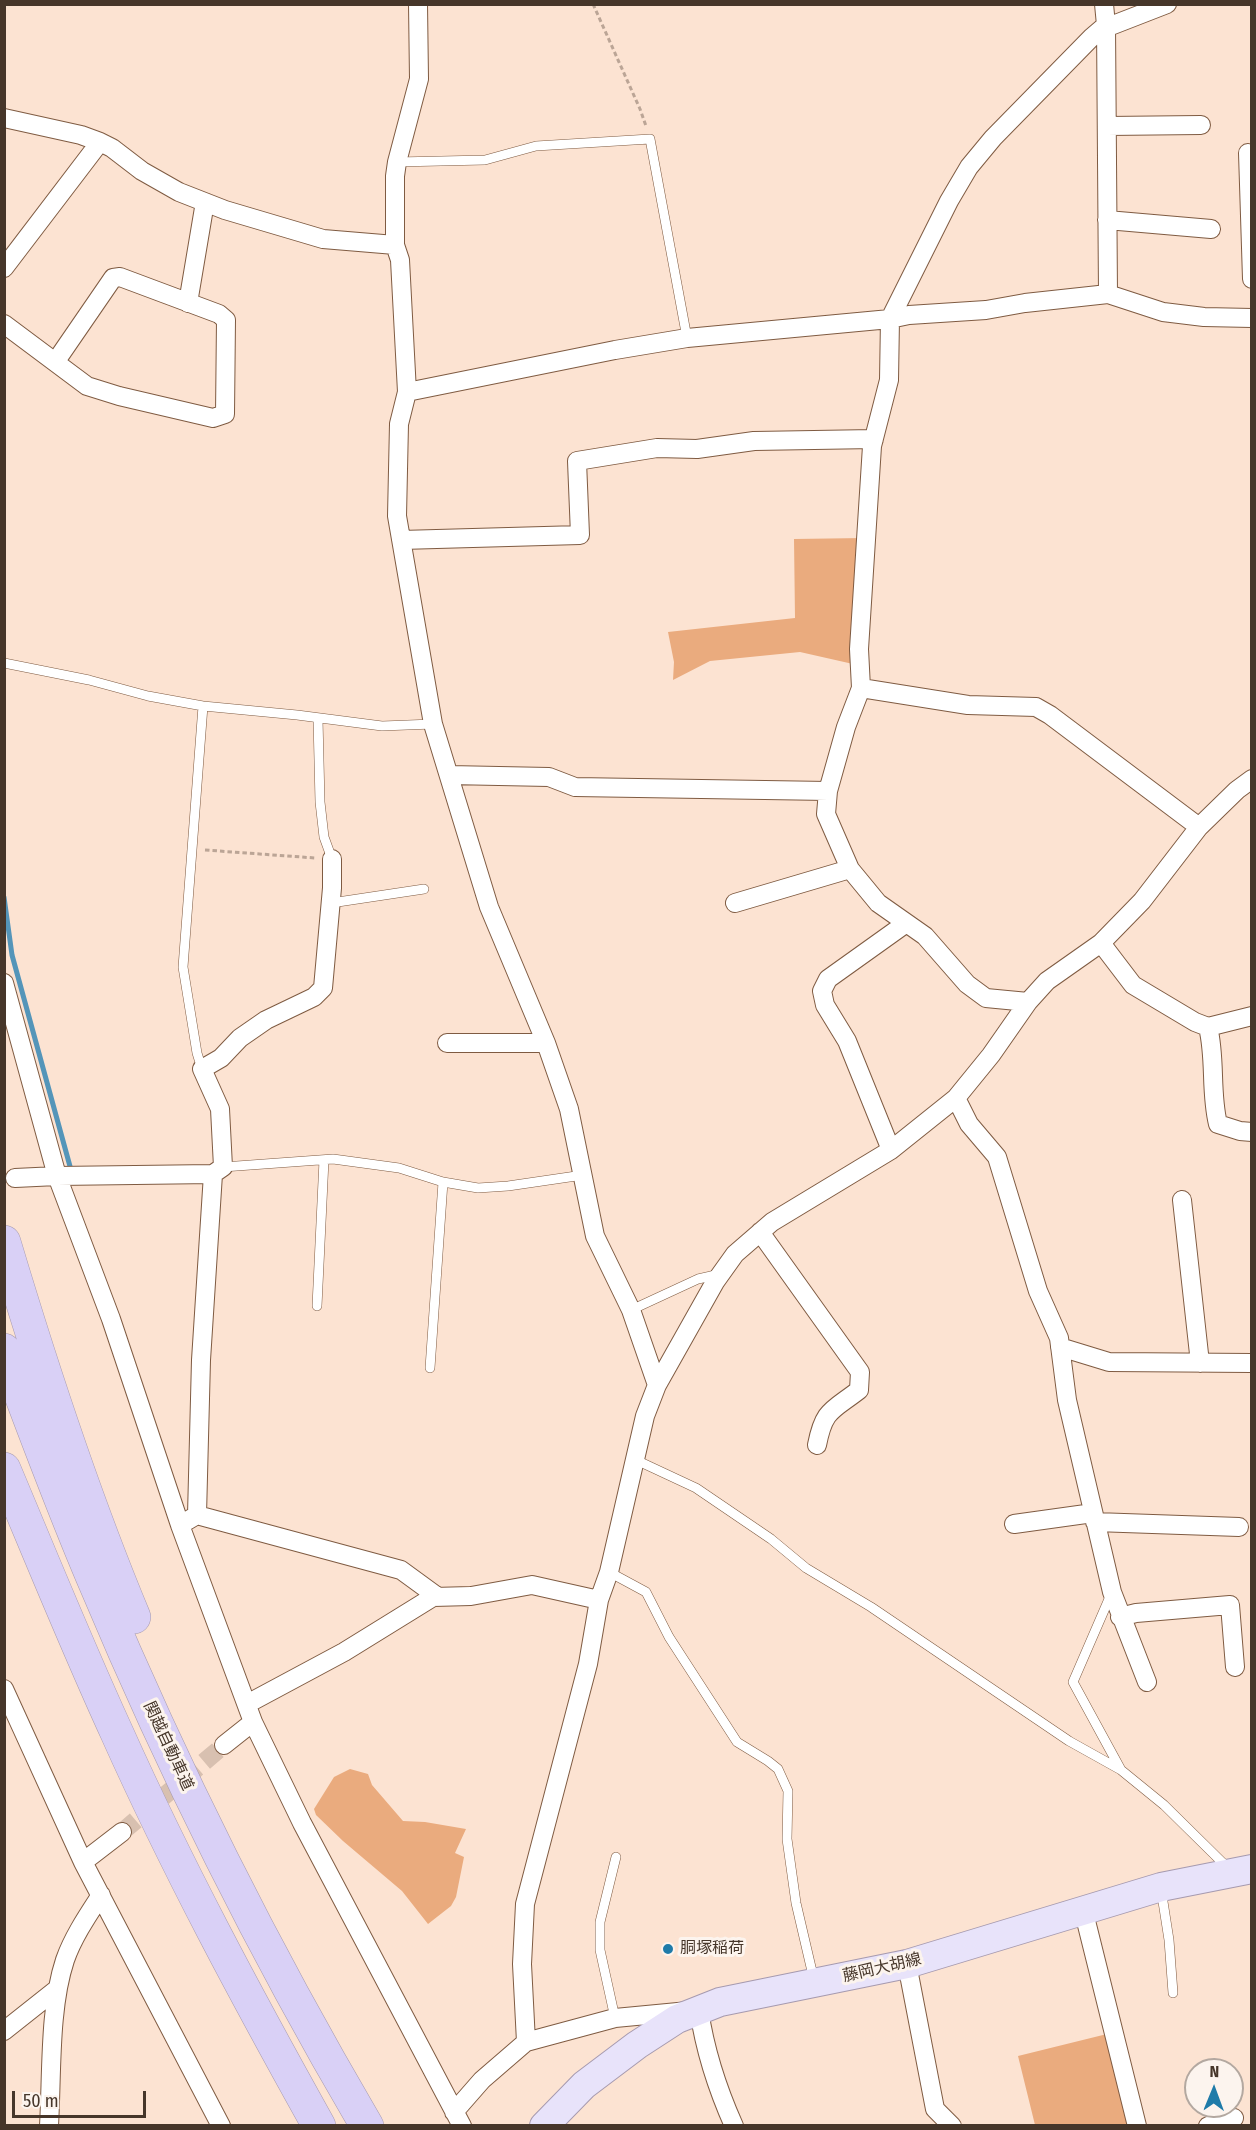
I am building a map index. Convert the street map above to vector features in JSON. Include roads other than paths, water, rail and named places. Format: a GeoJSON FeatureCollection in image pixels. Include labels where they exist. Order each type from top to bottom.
{"type":"FeatureCollection","features":[{"type":"Feature","properties":{"kind":"highway"},"geometry":{"type":"LineString","coordinates":[[4,1242],[54,1400],[102,1539],[240,1874],[292,1993]]}},
{"type":"Feature","properties":{"kind":"highway","name":"関越自動車道"},"geometry":{"type":"LineString","coordinates":[[4,1350],[94,1582],[149,1707],[218,1851],[292,1993],[367,2126]]}},
{"type":"Feature","properties":{"kind":"highway"},"geometry":{"type":"LineString","coordinates":[[4,1469],[117,1735],[230,1962],[319,2126]]}},
{"type":"Feature","properties":{"kind":"highway"},"geometry":{"type":"LineString","coordinates":[[4,1504],[157,1845],[302,2126]]}},
{"type":"Feature","properties":{"kind":"main road","name":"藤岡大胡線"},"geometry":{"type":"LineString","coordinates":[[544,2126],[598,2073],[667,2025],[699,2010],[743,1995],[907,1964],[1161,1887],[1242,1871]]}},
{"type":"Feature","properties":{"kind":"street"},"geometry":{"type":"LineString","coordinates":[[418,4],[419,78],[397,162],[395,245],[400,260],[407,392],[399,424],[397,516],[401,540],[433,724],[489,908],[546,1043],[569,1109],[596,1236],[631,1310],[657,1385]]}},
{"type":"Feature","properties":{"kind":"street"},"geometry":{"type":"LineString","coordinates":[[1104,4],[1108,294]]}},
{"type":"Feature","properties":{"kind":"street"},"geometry":{"type":"LineString","coordinates":[[1028,1002],[986,998],[967,984],[925,936],[904,924],[878,903],[850,869],[826,814],[828,791],[846,727],[861,688],[859,649],[873,439],[890,380],[890,319],[949,201],[969,167],[993,138],[1092,37],[1106,26],[1167,4]]}},
{"type":"Feature","properties":{"kind":"street"},"geometry":{"type":"LineString","coordinates":[[4,118],[81,135],[100,142],[112,148],[142,171],[179,192],[205,202],[323,239],[395,245]]}},
{"type":"Feature","properties":{"kind":"street"},"geometry":{"type":"LineString","coordinates":[[1107,126],[1201,124]]}},
{"type":"Feature","properties":{"kind":"street"},"geometry":{"type":"LineString","coordinates":[[4,268],[100,142]]}},
{"type":"Feature","properties":{"kind":"street"},"geometry":{"type":"LineString","coordinates":[[1248,153],[1251,279]]}},
{"type":"Feature","properties":{"kind":"street"},"geometry":{"type":"LineString","coordinates":[[188,303],[205,202]]}},
{"type":"Feature","properties":{"kind":"street"},"geometry":{"type":"LineString","coordinates":[[1107,220],[1211,229]]}},
{"type":"Feature","properties":{"kind":"street"},"geometry":{"type":"LineString","coordinates":[[4,324],[87,386],[119,396],[213,418],[225,414],[226,320],[219,314],[120,277],[113,278],[56,361]]}},
{"type":"Feature","properties":{"kind":"street"},"geometry":{"type":"LineString","coordinates":[[407,392],[615,350],[687,338],[890,319],[909,315],[986,310],[1025,303],[1108,294],[1163,312],[1204,317],[1251,318]]}},
{"type":"Feature","properties":{"kind":"street"},"geometry":{"type":"LineString","coordinates":[[401,540],[580,535],[577,461],[657,448],[697,449],[754,441],[873,439]]}},
{"type":"Feature","properties":{"kind":"street"},"geometry":{"type":"LineString","coordinates":[[861,688],[969,705],[1036,707],[1050,715],[1200,827]]}},
{"type":"Feature","properties":{"kind":"street"},"geometry":{"type":"LineString","coordinates":[[449,775],[549,777],[575,787],[828,791]]}},
{"type":"Feature","properties":{"kind":"street"},"geometry":{"type":"LineString","coordinates":[[526,2043],[522,1964],[525,1904],[588,1664],[599,1600],[609,1572],[645,1416],[657,1385],[720,1274],[735,1254],[772,1222],[891,1150],[956,1098],[991,1055],[1028,1002],[1047,981],[1101,943],[1142,901],[1200,827],[1251,779]]}},
{"type":"Feature","properties":{"kind":"street"},"geometry":{"type":"LineString","coordinates":[[197,1515],[201,1360],[218,1170],[220,1109],[202,1069],[221,1058],[240,1038],[266,1020],[314,997],[323,988],[331,903],[332,859]]}},
{"type":"Feature","properties":{"kind":"street"},"geometry":{"type":"LineString","coordinates":[[735,903],[850,869]]}},
{"type":"Feature","properties":{"kind":"street"},"geometry":{"type":"LineString","coordinates":[[891,1150],[847,1041],[825,1005],[822,991],[828,979],[904,924]]}},
{"type":"Feature","properties":{"kind":"street"},"geometry":{"type":"LineString","coordinates":[[1101,943],[1133,985],[1195,1022],[1208,1027],[1251,1016]]}},
{"type":"Feature","properties":{"kind":"street"},"geometry":{"type":"LineString","coordinates":[[4,983],[57,1176],[111,1320],[180,1525],[250,1713],[303,1823],[458,2119]]}},
{"type":"Feature","properties":{"kind":"street"},"geometry":{"type":"LineString","coordinates":[[1208,1027],[1218,1124],[1251,1132]]}},
{"type":"Feature","properties":{"kind":"street"},"geometry":{"type":"LineString","coordinates":[[447,1043],[546,1043]]}},
{"type":"Feature","properties":{"kind":"street"},"geometry":{"type":"LineString","coordinates":[[956,1098],[969,1124],[997,1157],[1038,1291],[1059,1338],[1067,1400],[1112,1593],[1147,1682]]}},
{"type":"Feature","properties":{"kind":"street"},"geometry":{"type":"LineString","coordinates":[[15,1178],[218,1170]]}},
{"type":"Feature","properties":{"kind":"street"},"geometry":{"type":"LineString","coordinates":[[1182,1200],[1200,1364]]}},
{"type":"Feature","properties":{"kind":"street"},"geometry":{"type":"LineString","coordinates":[[760,1233],[860,1372],[859,1390],[829,1412],[821,1424],[818,1445]]}},
{"type":"Feature","properties":{"kind":"street"},"geometry":{"type":"LineString","coordinates":[[1060,1347],[1109,1362],[1251,1363]]}},
{"type":"Feature","properties":{"kind":"street"},"geometry":{"type":"LineString","coordinates":[[180,1525],[197,1515],[401,1570],[438,1597]]}},
{"type":"Feature","properties":{"kind":"street"},"geometry":{"type":"LineString","coordinates":[[1014,1524],[1094,1517],[1239,1527]]}},
{"type":"Feature","properties":{"kind":"street"},"geometry":{"type":"LineString","coordinates":[[224,1745],[250,1713],[433,1597],[471,1596],[532,1585],[599,1600]]}},
{"type":"Feature","properties":{"kind":"street"},"geometry":{"type":"LineString","coordinates":[[1120,1617],[1136,1613],[1230,1605],[1235,1666]]}},
{"type":"Feature","properties":{"kind":"street"},"geometry":{"type":"LineString","coordinates":[[4,1689],[83,1862],[221,2126]]}},
{"type":"Feature","properties":{"kind":"street"},"geometry":{"type":"LineString","coordinates":[[83,1862],[122,1832]]}},
{"type":"Feature","properties":{"kind":"street"},"geometry":{"type":"LineString","coordinates":[[49,2126],[57,1989],[65,1958],[82,1924],[101,1895]]}},
{"type":"Feature","properties":{"kind":"street"},"geometry":{"type":"LineString","coordinates":[[1083,1909],[1137,2126]]}},
{"type":"Feature","properties":{"kind":"street"},"geometry":{"type":"LineString","coordinates":[[907,1964],[935,2109],[952,2126]]}},
{"type":"Feature","properties":{"kind":"street"},"geometry":{"type":"LineString","coordinates":[[4,2031],[57,1989]]}},
{"type":"Feature","properties":{"kind":"street"},"geometry":{"type":"LineString","coordinates":[[458,2119],[482,2080],[526,2043],[615,2018],[699,2010],[704,2041],[716,2085],[734,2126]]}},
{"type":"Feature","properties":{"kind":"street"},"geometry":{"type":"LineString","coordinates":[[1208,2126],[1234,2118]]}},
{"type":"Feature","properties":{"kind":"lane"},"geometry":{"type":"LineString","coordinates":[[397,162],[485,160],[536,147],[650,139],[687,338]]}},
{"type":"Feature","properties":{"kind":"lane"},"geometry":{"type":"LineString","coordinates":[[4,663],[89,680],[147,696],[203,706],[382,726],[433,724]]}},
{"type":"Feature","properties":{"kind":"lane"},"geometry":{"type":"LineString","coordinates":[[202,1069],[197,1053],[183,967],[203,706]]}},
{"type":"Feature","properties":{"kind":"lane"},"geometry":{"type":"LineString","coordinates":[[318,719],[320,802],[324,837],[332,859]]}},
{"type":"Feature","properties":{"kind":"lane"},"geometry":{"type":"LineString","coordinates":[[331,903],[424,889]]}},
{"type":"Feature","properties":{"kind":"lane"},"geometry":{"type":"LineString","coordinates":[[218,1170],[333,1159],[399,1168],[443,1182],[478,1188],[583,1175]]}},
{"type":"Feature","properties":{"kind":"lane"},"geometry":{"type":"LineString","coordinates":[[317,1306],[324,1160]]}},
{"type":"Feature","properties":{"kind":"lane"},"geometry":{"type":"LineString","coordinates":[[430,1368],[443,1182]]}},
{"type":"Feature","properties":{"kind":"lane"},"geometry":{"type":"LineString","coordinates":[[631,1310],[698,1279],[720,1274]]}},
{"type":"Feature","properties":{"kind":"lane"},"geometry":{"type":"LineString","coordinates":[[636,1460],[696,1488],[771,1539],[806,1568],[871,1607],[1069,1741],[1121,1770],[1242,1871]]}},
{"type":"Feature","properties":{"kind":"lane"},"geometry":{"type":"LineString","coordinates":[[609,1572],[646,1592],[669,1637],[737,1742],[778,1769],[788,1791],[787,1839],[796,1903],[814,1982]]}},
{"type":"Feature","properties":{"kind":"lane"},"geometry":{"type":"LineString","coordinates":[[1112,1593],[1073,1682],[1121,1770]]}},
{"type":"Feature","properties":{"kind":"lane"},"geometry":{"type":"LineString","coordinates":[[615,2018],[600,1950],[600,1922],[616,1857]]}},
{"type":"Feature","properties":{"kind":"lane"},"geometry":{"type":"LineString","coordinates":[[1161,1887],[1173,1993]]}},
{"type":"Feature","properties":{"kind":"waterway"},"geometry":{"type":"LineString","coordinates":[[4,897],[12,955],[71,1170]]}},
{"type":"Feature","properties":{"kind":"tunnel"},"geometry":{"type":"LineString","coordinates":[[122,1832],[224,1745]]}},
{"type":"Feature","properties":{"kind":"place","name":"胴塚稲荷"},"geometry":{"type":"Point","coordinates":[668,1949]}}]}
